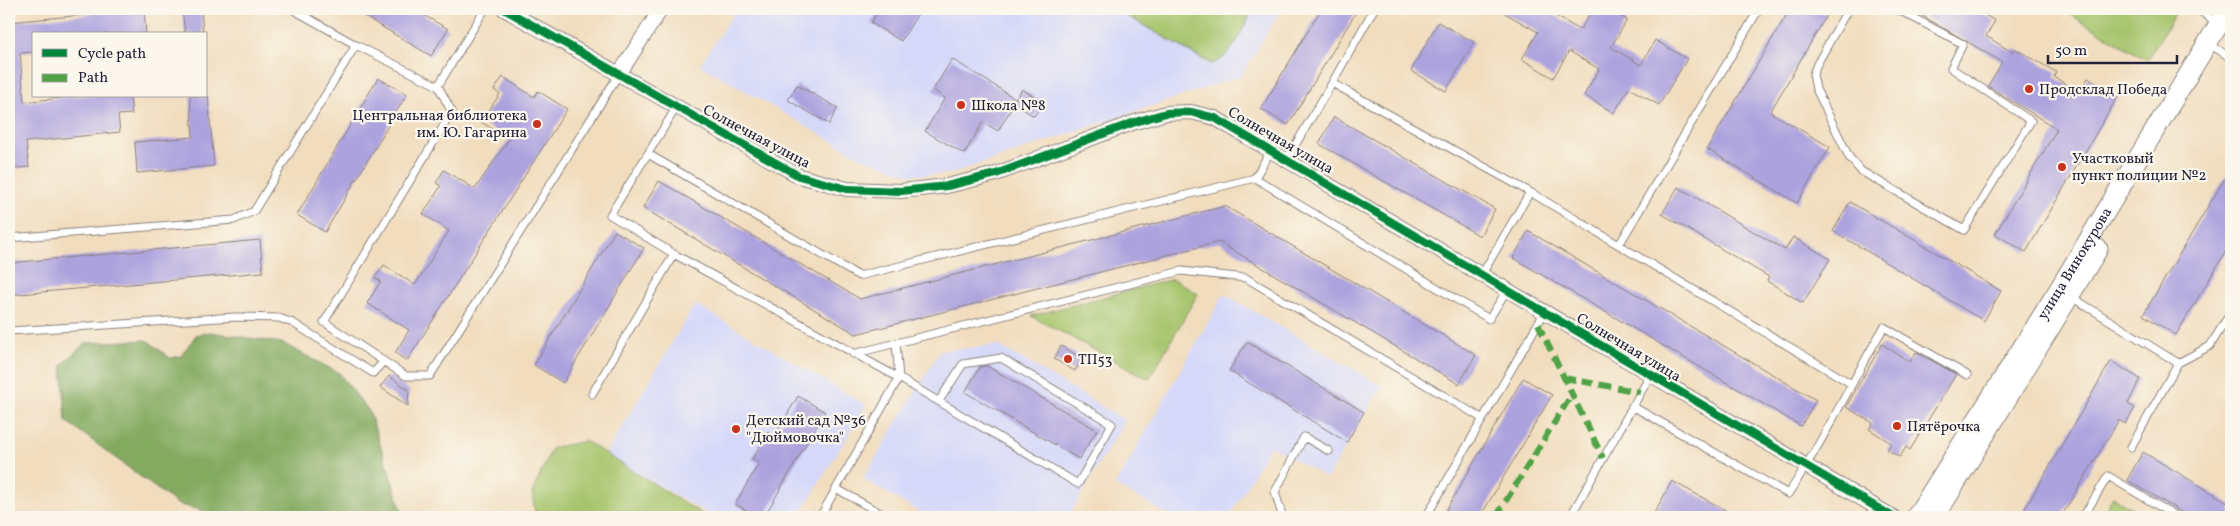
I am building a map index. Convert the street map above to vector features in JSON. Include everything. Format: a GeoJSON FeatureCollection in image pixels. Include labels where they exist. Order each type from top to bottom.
{"type":"FeatureCollection","features":[{"type":"Feature","properties":{"kind":"main road","name":"улица Винокурова"},"geometry":{"type":"LineString","coordinates":[[1916,517],[2064,293],[2219,50],[2226,20]]}},
{"type":"Feature","properties":{"kind":"main road","name":"улица Винокурова"},"geometry":{"type":"LineString","coordinates":[[1934,517],[2064,293]]}},
{"type":"Feature","properties":{"kind":"street","name":"Солнечная улица"},"geometry":{"type":"LineString","coordinates":[[504,9],[519,12],[676,108],[799,176],[847,189],[902,191],[947,186],[996,174],[1135,122],[1166,113],[1191,112],[1215,118],[1482,274],[1650,376],[1893,517]]}},
{"type":"Feature","properties":{"kind":"street"},"geometry":{"type":"LineString","coordinates":[[619,74],[661,9]]}},
{"type":"Feature","properties":{"kind":"lane"},"geometry":{"type":"LineString","coordinates":[[292,9],[356,45],[438,86],[452,112],[324,322],[406,376],[430,376],[619,74]]}},
{"type":"Feature","properties":{"kind":"lane"},"geometry":{"type":"LineString","coordinates":[[438,86],[485,9]]}},
{"type":"Feature","properties":{"kind":"lane"},"geometry":{"type":"LineString","coordinates":[[1287,159],[1374,9]]}},
{"type":"Feature","properties":{"kind":"lane"},"geometry":{"type":"LineString","coordinates":[[1619,245],[1759,9]]}},
{"type":"Feature","properties":{"kind":"lane"},"geometry":{"type":"LineString","coordinates":[[1848,9],[1813,74],[1816,89],[1848,157],[1861,171],[1964,230],[2030,121],[1951,68],[1963,44],[1897,9]]}},
{"type":"Feature","properties":{"kind":"lane"},"geometry":{"type":"LineString","coordinates":[[2198,9],[2226,20]]}},
{"type":"Feature","properties":{"kind":"lane"},"geometry":{"type":"LineString","coordinates":[[9,238],[234,220],[254,211],[356,45]]}},
{"type":"Feature","properties":{"kind":"lane"},"geometry":{"type":"LineString","coordinates":[[1332,83],[1530,192],[1850,383]]}},
{"type":"Feature","properties":{"kind":"lane"},"geometry":{"type":"LineString","coordinates":[[676,108],[610,216],[674,254],[899,378],[1078,484],[1112,424],[1001,358],[963,364],[939,401]]}},
{"type":"Feature","properties":{"kind":"lane"},"geometry":{"type":"LineString","coordinates":[[1255,178],[1271,150]]}},
{"type":"Feature","properties":{"kind":"lane"},"geometry":{"type":"LineString","coordinates":[[648,154],[859,276],[1255,178],[1488,319],[1507,290]]}},
{"type":"Feature","properties":{"kind":"lane"},"geometry":{"type":"LineString","coordinates":[[1482,274],[1530,192]]}},
{"type":"Feature","properties":{"kind":"lane"},"geometry":{"type":"LineString","coordinates":[[592,394],[674,254]]}},
{"type":"Feature","properties":{"kind":"lane"},"geometry":{"type":"LineString","coordinates":[[853,354],[1181,271],[1246,278],[1483,419]]}},
{"type":"Feature","properties":{"kind":"lane"},"geometry":{"type":"LineString","coordinates":[[2064,293],[2178,363]]}},
{"type":"Feature","properties":{"kind":"lane"},"geometry":{"type":"LineString","coordinates":[[2131,447],[2178,363],[2210,346],[2231,312]]}},
{"type":"Feature","properties":{"kind":"lane"},"geometry":{"type":"LineString","coordinates":[[1426,517],[1544,313]]}},
{"type":"Feature","properties":{"kind":"lane"},"geometry":{"type":"LineString","coordinates":[[9,331],[234,317],[279,318],[293,322],[373,373],[384,361]]}},
{"type":"Feature","properties":{"kind":"lane"},"geometry":{"type":"LineString","coordinates":[[1632,406],[1788,494],[1806,467],[1850,383],[1884,327],[1967,374]]}},
{"type":"Feature","properties":{"kind":"lane"},"geometry":{"type":"LineString","coordinates":[[820,517],[899,378],[896,343]]}},
{"type":"Feature","properties":{"kind":"lane"},"geometry":{"type":"LineString","coordinates":[[1570,517],[1650,376]]}},
{"type":"Feature","properties":{"kind":"lane"},"geometry":{"type":"LineString","coordinates":[[1285,517],[1282,515],[1274,492],[1304,437],[1329,451]]}},
{"type":"Feature","properties":{"kind":"lane"},"geometry":{"type":"LineString","coordinates":[[2083,517],[2108,476],[2177,517]]}},
{"type":"Feature","properties":{"kind":"lane"},"geometry":{"type":"LineString","coordinates":[[837,489],[887,517]]}},
{"type":"Feature","properties":{"kind":"shaded area","name":"Школа №8"},"geometry":{"type":"Polygon","coordinates":[[[736,9],[1281,9],[1241,76],[950,174],[910,175],[860,157],[700,65],[736,9]]]}},
{"type":"Feature","properties":{"kind":"shaded area"},"geometry":{"type":"Polygon","coordinates":[[[1224,294],[1382,386],[1327,478],[1270,446],[1229,517],[1172,517],[1115,485],[1224,294]]]}},
{"type":"Feature","properties":{"kind":"shaded area","name":"Детский сад №36 \"Дюймовочка\""},"geometry":{"type":"Polygon","coordinates":[[[695,304],[866,405],[799,517],[713,517],[606,454],[695,304]]]}},
{"type":"Feature","properties":{"kind":"shaded area"},"geometry":{"type":"Polygon","coordinates":[[[998,345],[1125,420],[1068,517],[928,517],[863,479],[940,351],[998,345]]]}},
{"type":"Feature","properties":{"kind":"green space"},"geometry":{"type":"Polygon","coordinates":[[[1115,9],[1253,9],[1231,49],[1225,56],[1211,64],[1115,9]]]}},
{"type":"Feature","properties":{"kind":"green space"},"geometry":{"type":"Polygon","coordinates":[[[2061,9],[2178,9],[2147,60],[2061,9]]]}},
{"type":"Feature","properties":{"kind":"green space"},"geometry":{"type":"Polygon","coordinates":[[[1173,279],[1198,294],[1149,379],[1031,316],[1173,279]]]}},
{"type":"Feature","properties":{"kind":"green space"},"geometry":{"type":"Polygon","coordinates":[[[210,332],[282,343],[339,373],[369,411],[404,517],[227,517],[177,504],[66,421],[62,365],[85,343],[147,340],[170,358],[181,356],[196,335],[210,332]]]}},
{"type":"Feature","properties":{"kind":"green space"},"geometry":{"type":"Polygon","coordinates":[[[585,441],[707,517],[536,517],[532,493],[552,448],[585,441]]]}},
{"type":"Feature","properties":{"kind":"green space"},"geometry":{"type":"Polygon","coordinates":[[[2113,497],[2147,517],[2101,517],[2113,497]]]}},
{"type":"Feature","properties":{"kind":"building"},"geometry":{"type":"Polygon","coordinates":[[[126,9],[144,9],[146,32],[32,32],[32,52],[20,53],[24,102],[60,98],[130,98],[132,114],[118,115],[120,132],[26,142],[29,167],[9,169],[9,22],[126,11],[126,9]]]}},
{"type":"Feature","properties":{"kind":"building"},"geometry":{"type":"Polygon","coordinates":[[[182,9],[201,9],[203,32],[185,32],[182,9]]]}},
{"type":"Feature","properties":{"kind":"building"},"geometry":{"type":"Polygon","coordinates":[[[352,9],[413,9],[448,29],[431,56],[352,9]]]}},
{"type":"Feature","properties":{"kind":"building"},"geometry":{"type":"Polygon","coordinates":[[[879,9],[921,9],[901,41],[871,23],[879,9]]]}},
{"type":"Feature","properties":{"kind":"building"},"geometry":{"type":"Polygon","coordinates":[[[1321,9],[1358,9],[1288,125],[1261,109],[1321,9]]]}},
{"type":"Feature","properties":{"kind":"building"},"geometry":{"type":"Polygon","coordinates":[[[1498,9],[1543,9],[1580,30],[1593,9],[1607,9],[1627,20],[1611,47],[1641,65],[1655,40],[1687,59],[1659,105],[1629,88],[1614,113],[1584,95],[1599,69],[1569,51],[1553,78],[1522,59],[1538,32],[1498,9]]]}},
{"type":"Feature","properties":{"kind":"building"},"geometry":{"type":"Polygon","coordinates":[[[1790,9],[1817,9],[1827,15],[1770,112],[1830,147],[1797,203],[1707,149],[1790,9]]]}},
{"type":"Feature","properties":{"kind":"building"},"geometry":{"type":"Polygon","coordinates":[[[1911,9],[1975,9],[1995,21],[1986,36],[2012,52],[2014,48],[2056,72],[2054,77],[2079,92],[2088,78],[2118,96],[2026,252],[1995,234],[2057,129],[1988,86],[2002,62],[1911,9]]]}},
{"type":"Feature","properties":{"kind":"building"},"geometry":{"type":"Polygon","coordinates":[[[1438,22],[1474,42],[1446,91],[1411,71],[1438,22]]]}},
{"type":"Feature","properties":{"kind":"building"},"geometry":{"type":"Polygon","coordinates":[[[952,59],[1016,99],[1022,89],[1043,102],[1034,116],[1014,104],[998,131],[983,122],[964,154],[925,131],[945,98],[933,90],[952,59]]]}},
{"type":"Feature","properties":{"kind":"building"},"geometry":{"type":"Polygon","coordinates":[[[503,77],[534,97],[538,91],[567,109],[407,361],[395,353],[409,330],[367,303],[381,281],[375,278],[384,265],[415,285],[449,231],[423,214],[441,186],[436,183],[444,170],[475,189],[509,139],[481,122],[500,94],[494,90],[503,77]]]}},
{"type":"Feature","properties":{"kind":"building"},"geometry":{"type":"Polygon","coordinates":[[[378,78],[407,94],[325,232],[297,215],[378,78]]]}},
{"type":"Feature","properties":{"kind":"building"},"geometry":{"type":"Polygon","coordinates":[[[797,85],[838,108],[829,124],[788,100],[797,85]]]}},
{"type":"Feature","properties":{"kind":"building"},"geometry":{"type":"Polygon","coordinates":[[[208,96],[214,166],[137,173],[135,142],[193,137],[190,98],[208,98],[208,96]]]}},
{"type":"Feature","properties":{"kind":"building"},"geometry":{"type":"Polygon","coordinates":[[[1334,117],[1495,209],[1480,236],[1319,144],[1334,117]]]}},
{"type":"Feature","properties":{"kind":"building"},"geometry":{"type":"Polygon","coordinates":[[[2231,168],[2231,243],[2176,335],[2143,315],[2231,168]]]}},
{"type":"Feature","properties":{"kind":"building"},"geometry":{"type":"Polygon","coordinates":[[[659,181],[860,299],[1225,206],[1476,355],[1459,384],[1219,242],[856,334],[643,208],[659,181]]]}},
{"type":"Feature","properties":{"kind":"building"},"geometry":{"type":"Polygon","coordinates":[[[1678,187],[1785,250],[1793,237],[1830,259],[1803,303],[1767,281],[1769,277],[1662,214],[1678,187]]]}},
{"type":"Feature","properties":{"kind":"building"},"geometry":{"type":"Polygon","coordinates":[[[1850,202],[2001,291],[1984,321],[1833,231],[1850,202]]]}},
{"type":"Feature","properties":{"kind":"building"},"geometry":{"type":"Polygon","coordinates":[[[615,231],[644,248],[563,383],[534,365],[615,231]]]}},
{"type":"Feature","properties":{"kind":"building"},"geometry":{"type":"Polygon","coordinates":[[[1528,231],[1816,400],[1801,426],[1513,258],[1528,231]]]}},
{"type":"Feature","properties":{"kind":"building"},"geometry":{"type":"Polygon","coordinates":[[[260,240],[263,272],[9,295],[9,263],[260,240]]]}},
{"type":"Feature","properties":{"kind":"building"},"geometry":{"type":"Polygon","coordinates":[[[1247,342],[1364,412],[1347,442],[1229,371],[1247,342]]]}},
{"type":"Feature","properties":{"kind":"building"},"geometry":{"type":"Polygon","coordinates":[[[1882,344],[1910,362],[1916,352],[1956,374],[1910,450],[1906,447],[1900,457],[1887,450],[1891,443],[1869,429],[1873,423],[1846,407],[1882,344]]]}},
{"type":"Feature","properties":{"kind":"building","name":"ТП53"},"geometry":{"type":"Polygon","coordinates":[[[1061,346],[1082,358],[1075,371],[1054,359],[1061,346]]]}},
{"type":"Feature","properties":{"kind":"building"},"geometry":{"type":"Polygon","coordinates":[[[2111,361],[2140,379],[2128,404],[2135,408],[2125,424],[2119,420],[2061,517],[2020,517],[2111,361]]]}},
{"type":"Feature","properties":{"kind":"building"},"geometry":{"type":"Polygon","coordinates":[[[987,366],[1097,430],[1079,459],[965,392],[980,367],[987,366]]]}},
{"type":"Feature","properties":{"kind":"building"},"geometry":{"type":"Polygon","coordinates":[[[389,376],[409,390],[408,406],[380,387],[389,376]]]}},
{"type":"Feature","properties":{"kind":"building"},"geometry":{"type":"Polygon","coordinates":[[[1523,378],[1552,395],[1480,517],[1442,517],[1523,378]]]}},
{"type":"Feature","properties":{"kind":"building"},"geometry":{"type":"Polygon","coordinates":[[[798,396],[825,412],[764,517],[758,517],[735,504],[759,463],[752,459],[768,432],[775,436],[798,396]]]}},
{"type":"Feature","properties":{"kind":"building"},"geometry":{"type":"Polygon","coordinates":[[[2143,452],[2231,504],[2231,517],[2190,517],[2127,480],[2143,452]]]}},
{"type":"Feature","properties":{"kind":"building"},"geometry":{"type":"Polygon","coordinates":[[[1672,481],[1738,517],[1652,517],[1672,481]]]}},
{"type":"Feature","properties":{"kind":"marked path"},"geometry":{"type":"LineString","coordinates":[[1538,324],[1603,458]]}},
{"type":"Feature","properties":{"kind":"marked path"},"geometry":{"type":"LineString","coordinates":[[1564,378],[1640,392]]}},
{"type":"Feature","properties":{"kind":"marked path"},"geometry":{"type":"LineString","coordinates":[[1496,517],[1572,394]]}},
{"type":"Feature","properties":{"kind":"cycle path"},"geometry":{"type":"LineString","coordinates":[[504,9],[799,176],[847,189],[901,191],[947,186],[996,174],[1135,122],[1166,113],[1191,112],[1215,118],[1893,517]]}},
{"type":"Feature","properties":{"kind":"place","name":"Продсклад Победа"},"geometry":{"type":"Point","coordinates":[2029,89]}},
{"type":"Feature","properties":{"kind":"place","name":"Школа №8"},"geometry":{"type":"Point","coordinates":[961,105]}},
{"type":"Feature","properties":{"kind":"place","name":"Центральная библиотека им. Ю. Гагарина"},"geometry":{"type":"Point","coordinates":[537,124]}},
{"type":"Feature","properties":{"kind":"place","name":"Участковый пункт полиции №2"},"geometry":{"type":"Point","coordinates":[2062,167]}},
{"type":"Feature","properties":{"kind":"place","name":"ТП53"},"geometry":{"type":"Point","coordinates":[1068,359]}},
{"type":"Feature","properties":{"kind":"place","name":"Пятёрочка"},"geometry":{"type":"Point","coordinates":[1897,426]}},
{"type":"Feature","properties":{"kind":"place","name":"Детский сад №36 \"Дюймовочка\""},"geometry":{"type":"Point","coordinates":[736,429]}}]}
